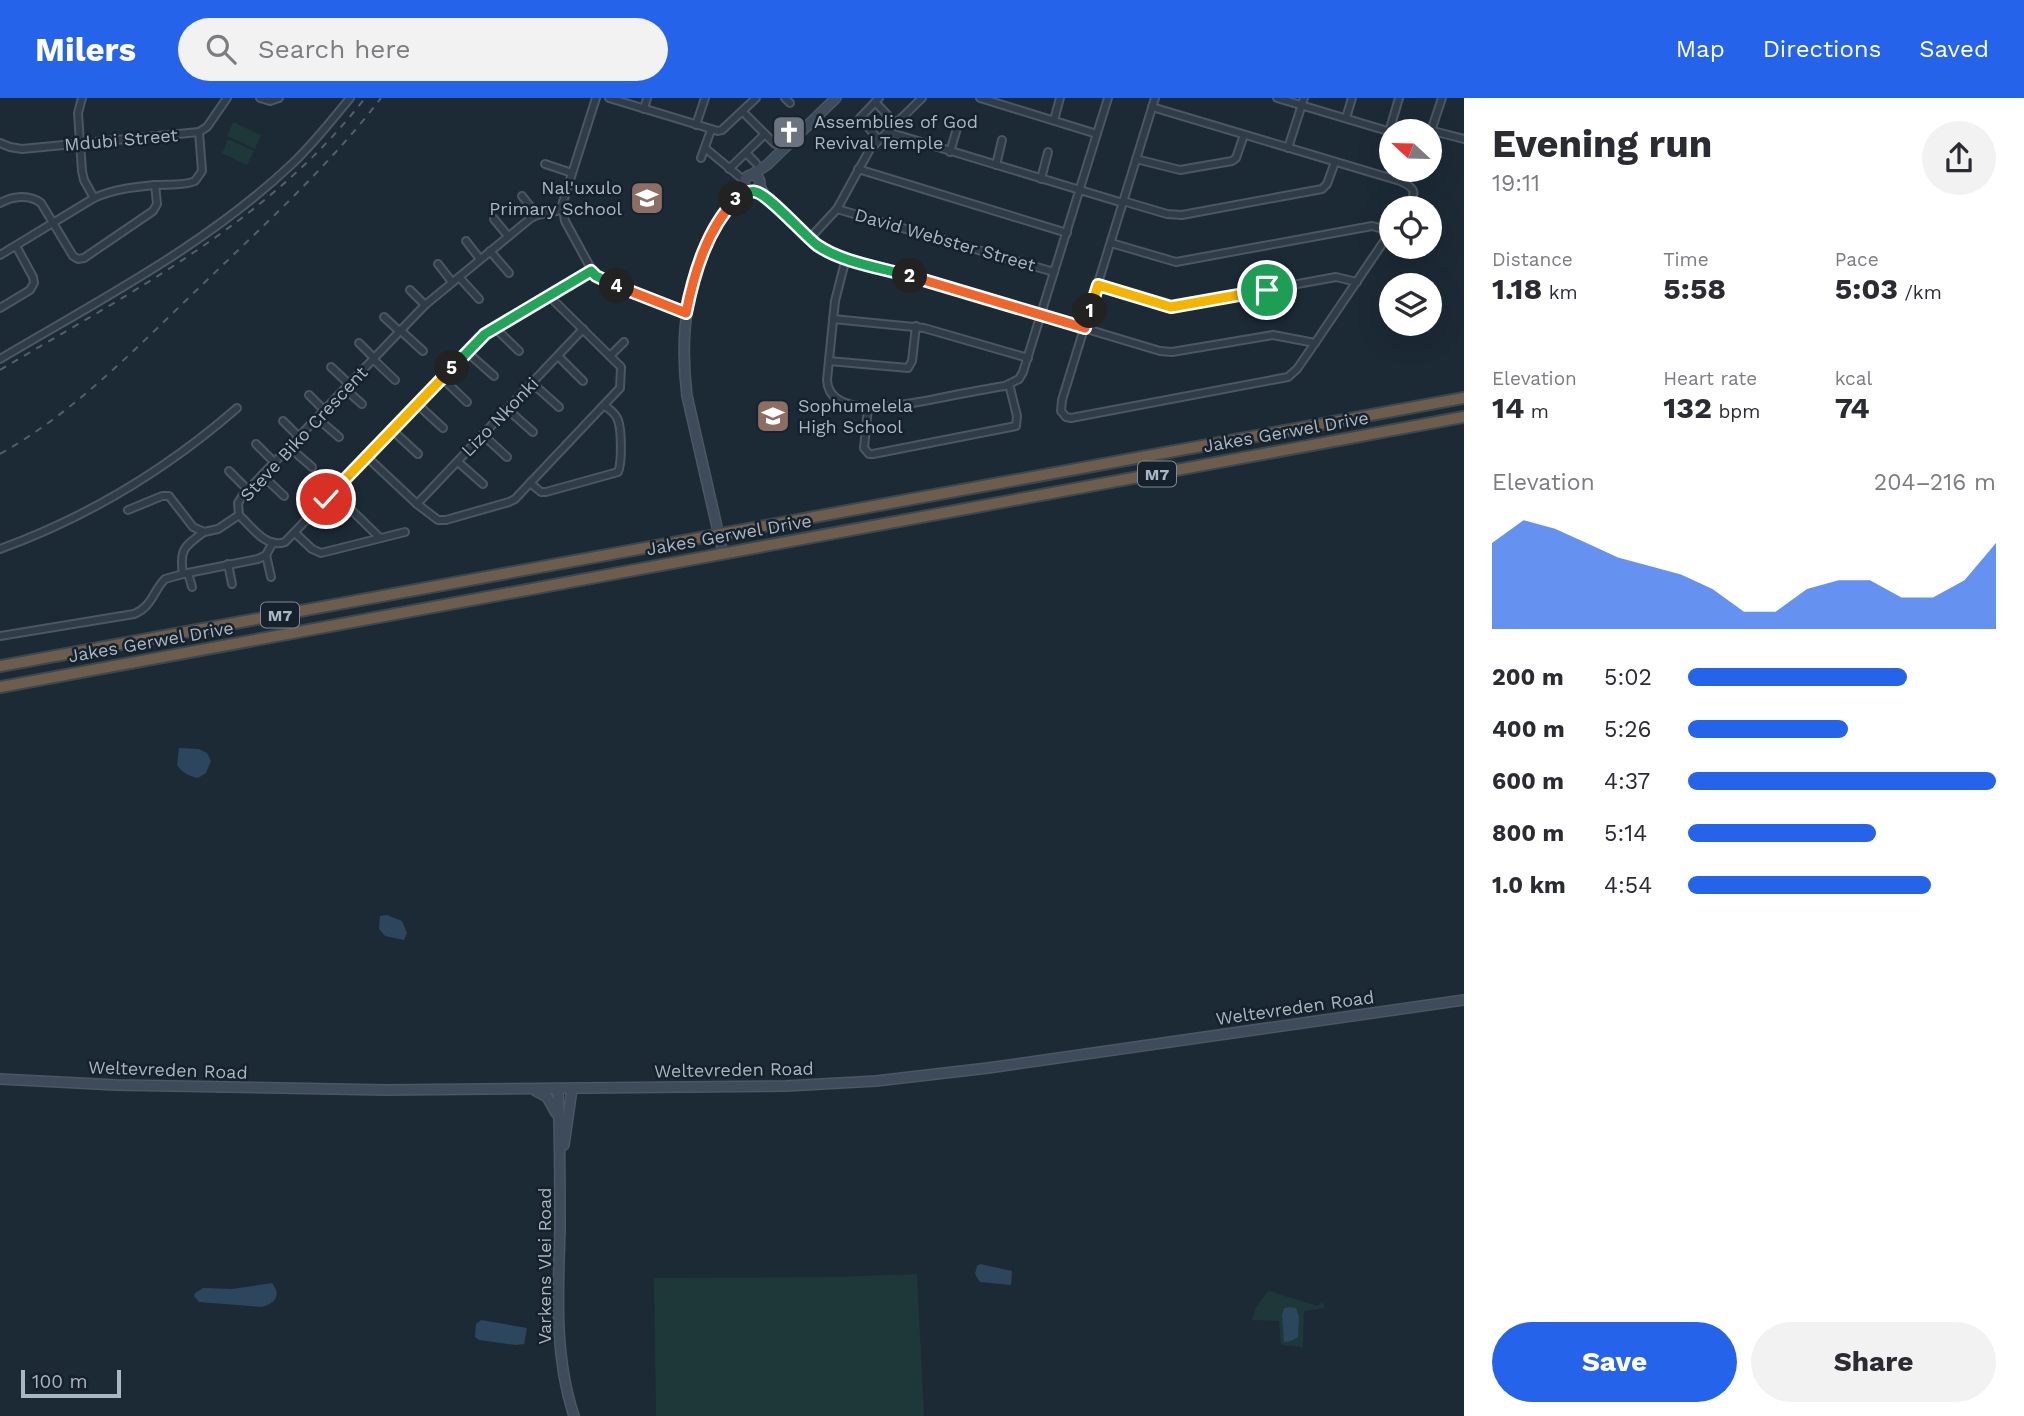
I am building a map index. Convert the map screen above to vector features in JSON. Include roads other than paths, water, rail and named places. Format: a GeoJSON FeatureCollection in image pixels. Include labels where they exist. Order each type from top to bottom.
{"type":"FeatureCollection","features":[{"type":"Feature","properties":{"kind":"highway","name":"Jakes Gerwel Drive"},"geometry":{"type":"LineString","coordinates":[[0,666],[1461,397]]}},
{"type":"Feature","properties":{"kind":"highway","name":"Jakes Gerwel Drive"},"geometry":{"type":"LineString","coordinates":[[0,687],[1464,417]]}},
{"type":"Feature","properties":{"kind":"street"},"geometry":{"type":"LineString","coordinates":[[82,98],[78,113],[83,176],[94,198]]}},
{"type":"Feature","properties":{"kind":"street","name":"Mdubi Street"},"geometry":{"type":"LineString","coordinates":[[0,143],[18,149],[199,132],[206,127],[227,98]]}},
{"type":"Feature","properties":{"kind":"street"},"geometry":{"type":"LineString","coordinates":[[260,98],[266,101],[279,98]]}},
{"type":"Feature","properties":{"kind":"street"},"geometry":{"type":"LineString","coordinates":[[0,359],[213,229],[294,162],[350,98]]}},
{"type":"Feature","properties":{"kind":"street"},"geometry":{"type":"LineString","coordinates":[[596,98],[561,210],[565,221],[596,276],[686,313]]}},
{"type":"Feature","properties":{"kind":"street"},"geometry":{"type":"LineString","coordinates":[[610,98],[711,130],[722,130],[756,98]]}},
{"type":"Feature","properties":{"kind":"street"},"geometry":{"type":"LineString","coordinates":[[644,110],[648,98]]}},
{"type":"Feature","properties":{"kind":"street"},"geometry":{"type":"LineString","coordinates":[[696,125],[705,98]]}},
{"type":"Feature","properties":{"kind":"street"},"geometry":{"type":"LineString","coordinates":[[723,553],[687,396],[684,356],[686,313],[695,275],[712,234],[735,200],[745,178],[767,165],[836,98]]}},
{"type":"Feature","properties":{"kind":"street"},"geometry":{"type":"LineString","coordinates":[[810,239],[837,209],[870,149],[922,98]]}},
{"type":"Feature","properties":{"kind":"street"},"geometry":{"type":"LineString","coordinates":[[979,98],[1097,134]]}},
{"type":"Feature","properties":{"kind":"street"},"geometry":{"type":"LineString","coordinates":[[1011,107],[1014,98]]}},
{"type":"Feature","properties":{"kind":"street"},"geometry":{"type":"LineString","coordinates":[[1054,120],[1060,98]]}},
{"type":"Feature","properties":{"kind":"street"},"geometry":{"type":"LineString","coordinates":[[846,258],[832,320],[827,380],[830,394],[842,402],[868,407],[905,404],[1014,383],[1021,376],[1028,358],[1108,98]]}},
{"type":"Feature","properties":{"kind":"street"},"geometry":{"type":"LineString","coordinates":[[1155,98],[1060,407],[1066,417],[1284,378],[1297,369],[1379,249]]}},
{"type":"Feature","properties":{"kind":"street"},"geometry":{"type":"LineString","coordinates":[[1277,98],[1303,102],[1379,128]]}},
{"type":"Feature","properties":{"kind":"street"},"geometry":{"type":"LineString","coordinates":[[1346,118],[1352,98]]}},
{"type":"Feature","properties":{"kind":"street"},"geometry":{"type":"LineString","coordinates":[[1393,119],[1399,98]]}},
{"type":"Feature","properties":{"kind":"street"},"geometry":{"type":"LineString","coordinates":[[1435,119],[1442,98]]}},
{"type":"Feature","properties":{"kind":"street"},"geometry":{"type":"LineString","coordinates":[[879,140],[860,118],[877,100],[896,124]]}},
{"type":"Feature","properties":{"kind":"street"},"geometry":{"type":"LineString","coordinates":[[1288,148],[1303,102]]}},
{"type":"Feature","properties":{"kind":"street"},"geometry":{"type":"LineString","coordinates":[[1152,107],[1408,185],[1413,190],[1413,196]]}},
{"type":"Feature","properties":{"kind":"street"},"geometry":{"type":"LineString","coordinates":[[743,112],[775,144]]}},
{"type":"Feature","properties":{"kind":"street"},"geometry":{"type":"LineString","coordinates":[[950,152],[958,125]]}},
{"type":"Feature","properties":{"kind":"street"},"geometry":{"type":"LineString","coordinates":[[701,158],[711,130]]}},
{"type":"Feature","properties":{"kind":"street"},"geometry":{"type":"LineString","coordinates":[[0,255],[94,198],[114,191],[190,183],[199,177],[202,171],[199,132]]}},
{"type":"Feature","properties":{"kind":"street"},"geometry":{"type":"LineString","coordinates":[[888,132],[1167,215],[1182,215],[1322,189],[1327,184],[1335,162]]}},
{"type":"Feature","properties":{"kind":"street"},"geometry":{"type":"LineString","coordinates":[[729,169],[765,134]]}},
{"type":"Feature","properties":{"kind":"street"},"geometry":{"type":"LineString","coordinates":[[1136,159],[1180,170],[1232,161],[1236,158],[1244,135]]}},
{"type":"Feature","properties":{"kind":"street"},"geometry":{"type":"LineString","coordinates":[[1442,135],[1464,139]]}},
{"type":"Feature","properties":{"kind":"street"},"geometry":{"type":"LineString","coordinates":[[996,165],[1002,140]]}},
{"type":"Feature","properties":{"kind":"street"},"geometry":{"type":"LineString","coordinates":[[705,148],[729,169],[745,178],[757,177],[756,187],[810,239],[846,258],[1166,352],[1273,335],[1315,343]]}},
{"type":"Feature","properties":{"kind":"street"},"geometry":{"type":"LineString","coordinates":[[1041,179],[1048,152]]}},
{"type":"Feature","properties":{"kind":"street"},"geometry":{"type":"LineString","coordinates":[[746,153],[755,163]]}},
{"type":"Feature","properties":{"kind":"street"},"geometry":{"type":"LineString","coordinates":[[545,164],[572,173]]}},
{"type":"Feature","properties":{"kind":"street"},"geometry":{"type":"LineString","coordinates":[[735,200],[756,187],[767,165]]}},
{"type":"Feature","properties":{"kind":"street"},"geometry":{"type":"LineString","coordinates":[[858,169],[1067,233]]}},
{"type":"Feature","properties":{"kind":"street"},"geometry":{"type":"LineString","coordinates":[[745,178],[746,188],[756,187]]}},
{"type":"Feature","properties":{"kind":"street"},"geometry":{"type":"LineString","coordinates":[[0,202],[25,197],[34,198],[41,203],[73,256],[78,259],[84,258],[153,211],[157,204],[155,185]]}},
{"type":"Feature","properties":{"kind":"street"},"geometry":{"type":"LineString","coordinates":[[522,196],[537,215]]}},
{"type":"Feature","properties":{"kind":"street","name":"David Webster Street"},"geometry":{"type":"LineString","coordinates":[[837,209],[1054,272]]}},
{"type":"Feature","properties":{"kind":"street","name":"Steve Biko Crescent"},"geometry":{"type":"LineString","coordinates":[[272,544],[239,515],[238,503],[248,490],[425,305],[537,215],[561,210]]}},
{"type":"Feature","properties":{"kind":"street"},"geometry":{"type":"LineString","coordinates":[[494,219],[508,236]]}},
{"type":"Feature","properties":{"kind":"street"},"geometry":{"type":"LineString","coordinates":[[1111,243],[1176,262],[1372,226],[1379,228]]}},
{"type":"Feature","properties":{"kind":"street"},"geometry":{"type":"LineString","coordinates":[[466,241],[480,259]]}},
{"type":"Feature","properties":{"kind":"street"},"geometry":{"type":"LineString","coordinates":[[0,308],[30,290],[34,283],[16,246]]}},
{"type":"Feature","properties":{"kind":"street"},"geometry":{"type":"LineString","coordinates":[[490,251],[509,273]]}},
{"type":"Feature","properties":{"kind":"street"},"geometry":{"type":"LineString","coordinates":[[438,264],[452,282]]}},
{"type":"Feature","properties":{"kind":"street"},"geometry":{"type":"LineString","coordinates":[[271,577],[266,555],[272,544],[285,542],[295,533],[485,334],[591,271]]}},
{"type":"Feature","properties":{"kind":"street"},"geometry":{"type":"LineString","coordinates":[[459,277],[479,299]]}},
{"type":"Feature","properties":{"kind":"street"},"geometry":{"type":"LineString","coordinates":[[1098,285],[1171,307],[1336,277],[1357,282]]}},
{"type":"Feature","properties":{"kind":"street"},"geometry":{"type":"LineString","coordinates":[[410,290],[425,305]]}},
{"type":"Feature","properties":{"kind":"street"},"geometry":{"type":"LineString","coordinates":[[367,457],[435,519],[442,520],[512,501],[621,385],[621,368],[549,296]]}},
{"type":"Feature","properties":{"kind":"street"},"geometry":{"type":"LineString","coordinates":[[384,317],[423,351]]}},
{"type":"Feature","properties":{"kind":"street"},"geometry":{"type":"LineString","coordinates":[[832,320],[933,330],[1028,358]]}},
{"type":"Feature","properties":{"kind":"street"},"geometry":{"type":"LineString","coordinates":[[829,361],[908,368],[912,361],[916,327]]}},
{"type":"Feature","properties":{"kind":"street"},"geometry":{"type":"LineString","coordinates":[[495,328],[519,351]]}},
{"type":"Feature","properties":{"kind":"street","name":"Lizo Nkonki"},"geometry":{"type":"LineString","coordinates":[[417,504],[583,330]]}},
{"type":"Feature","properties":{"kind":"street"},"geometry":{"type":"LineString","coordinates":[[610,356],[624,342]]}},
{"type":"Feature","properties":{"kind":"street"},"geometry":{"type":"LineString","coordinates":[[359,343],[395,380]]}},
{"type":"Feature","properties":{"kind":"street"},"geometry":{"type":"LineString","coordinates":[[467,352],[494,376]]}},
{"type":"Feature","properties":{"kind":"street"},"geometry":{"type":"LineString","coordinates":[[558,356],[583,381]]}},
{"type":"Feature","properties":{"kind":"street"},"geometry":{"type":"LineString","coordinates":[[331,367],[362,404]]}},
{"type":"Feature","properties":{"kind":"street"},"geometry":{"type":"LineString","coordinates":[[442,378],[467,402]]}},
{"type":"Feature","properties":{"kind":"street"},"geometry":{"type":"LineString","coordinates":[[533,383],[559,407]]}},
{"type":"Feature","properties":{"kind":"street"},"geometry":{"type":"LineString","coordinates":[[868,407],[864,448],[869,454],[873,454],[1016,426],[1017,416],[1009,384]]}},
{"type":"Feature","properties":{"kind":"street"},"geometry":{"type":"LineString","coordinates":[[309,395],[324,410]]}},
{"type":"Feature","properties":{"kind":"street"},"geometry":{"type":"LineString","coordinates":[[417,404],[443,428]]}},
{"type":"Feature","properties":{"kind":"street"},"geometry":{"type":"LineString","coordinates":[[530,483],[541,492],[546,492],[618,472],[621,462],[620,425],[605,405]]}},
{"type":"Feature","properties":{"kind":"street"},"geometry":{"type":"LineString","coordinates":[[0,549],[94,508],[151,474],[194,444],[236,408]]}},
{"type":"Feature","properties":{"kind":"street"},"geometry":{"type":"LineString","coordinates":[[507,409],[533,432]]}},
{"type":"Feature","properties":{"kind":"street"},"geometry":{"type":"LineString","coordinates":[[317,418],[339,437]]}},
{"type":"Feature","properties":{"kind":"street"},"geometry":{"type":"LineString","coordinates":[[283,421],[299,437]]}},
{"type":"Feature","properties":{"kind":"street"},"geometry":{"type":"LineString","coordinates":[[392,430],[418,454]]}},
{"type":"Feature","properties":{"kind":"street"},"geometry":{"type":"LineString","coordinates":[[483,435],[507,457]]}},
{"type":"Feature","properties":{"kind":"street"},"geometry":{"type":"LineString","coordinates":[[256,444],[274,462]]}},
{"type":"Feature","properties":{"kind":"street"},"geometry":{"type":"LineString","coordinates":[[289,447],[312,467]]}},
{"type":"Feature","properties":{"kind":"street"},"geometry":{"type":"LineString","coordinates":[[458,462],[483,484]]}},
{"type":"Feature","properties":{"kind":"street"},"geometry":{"type":"LineString","coordinates":[[229,471],[248,490]]}},
{"type":"Feature","properties":{"kind":"street"},"geometry":{"type":"LineString","coordinates":[[262,475],[284,496]]}},
{"type":"Feature","properties":{"kind":"street"},"geometry":{"type":"LineString","coordinates":[[333,492],[380,538]]}},
{"type":"Feature","properties":{"kind":"street"},"geometry":{"type":"LineString","coordinates":[[128,510],[162,496],[169,496],[193,527],[204,532]]}},
{"type":"Feature","properties":{"kind":"street"},"geometry":{"type":"LineString","coordinates":[[192,587],[181,565],[186,545],[204,532],[219,529],[239,515]]}},
{"type":"Feature","properties":{"kind":"street"},"geometry":{"type":"LineString","coordinates":[[295,533],[312,549],[321,553],[405,532]]}},
{"type":"Feature","properties":{"kind":"street"},"geometry":{"type":"LineString","coordinates":[[0,636],[134,614],[150,602],[164,579],[266,555]]}},
{"type":"Feature","properties":{"kind":"street"},"geometry":{"type":"LineString","coordinates":[[228,564],[232,584]]}},
{"type":"Feature","properties":{"kind":"street","name":"Weltevreden Road"},"geometry":{"type":"LineString","coordinates":[[0,1079],[222,1088],[531,1090],[786,1086],[876,1081],[988,1068],[1464,1000]]}},
{"type":"Feature","properties":{"kind":"street","name":"Varkens Vlei Road"},"geometry":{"type":"LineString","coordinates":[[558,1089],[561,1157],[558,1329],[565,1382],[574,1416]]}},
{"type":"Feature","properties":{"kind":"street","name":"Varkens Vlei Road"},"geometry":{"type":"LineString","coordinates":[[561,1157],[572,1089]]}},
{"type":"Feature","properties":{"kind":"street"},"geometry":{"type":"LineString","coordinates":[[531,1090],[544,1095],[550,1101],[559,1122]]}},
{"type":"Feature","properties":{"kind":"water"},"geometry":{"type":"Polygon","coordinates":[[[179,748],[199,749],[207,753],[211,761],[206,773],[198,778],[181,770],[177,765],[179,748]]]}},
{"type":"Feature","properties":{"kind":"water"},"geometry":{"type":"Polygon","coordinates":[[[387,915],[402,921],[407,933],[404,940],[385,936],[379,929],[380,916],[387,915]]]}},
{"type":"Feature","properties":{"kind":"water"},"geometry":{"type":"Polygon","coordinates":[[[980,1264],[1012,1271],[1011,1285],[980,1282],[975,1274],[980,1264]]]}},
{"type":"Feature","properties":{"kind":"water"},"geometry":{"type":"Polygon","coordinates":[[[272,1283],[276,1298],[262,1307],[199,1302],[194,1296],[203,1288],[232,1289],[272,1283]]]}},
{"type":"Feature","properties":{"kind":"water"},"geometry":{"type":"Polygon","coordinates":[[[1284,1308],[1296,1308],[1299,1317],[1298,1337],[1284,1342],[1282,1315],[1284,1308]]]}},
{"type":"Feature","properties":{"kind":"water"},"geometry":{"type":"Polygon","coordinates":[[[481,1320],[527,1328],[524,1344],[479,1340],[475,1337],[476,1324],[481,1320]]]}},
{"type":"Feature","properties":{"kind":"railway"},"geometry":{"type":"LineString","coordinates":[[0,370],[148,282],[242,218],[327,142],[365,98]]}},
{"type":"Feature","properties":{"kind":"railway"},"geometry":{"type":"LineString","coordinates":[[0,454],[29,437],[82,397],[132,352],[296,194],[381,98]]}},
{"type":"Feature","properties":{"kind":"place","name":"Assemblies of God Revival Temple"},"geometry":{"type":"Point","coordinates":[789,132]}},
{"type":"Feature","properties":{"kind":"place","name":"Nal'uxulo Primary School"},"geometry":{"type":"Point","coordinates":[647,198]}},
{"type":"Feature","properties":{"kind":"place","name":"Sophumelela High School"},"geometry":{"type":"Point","coordinates":[773,416]}}]}
